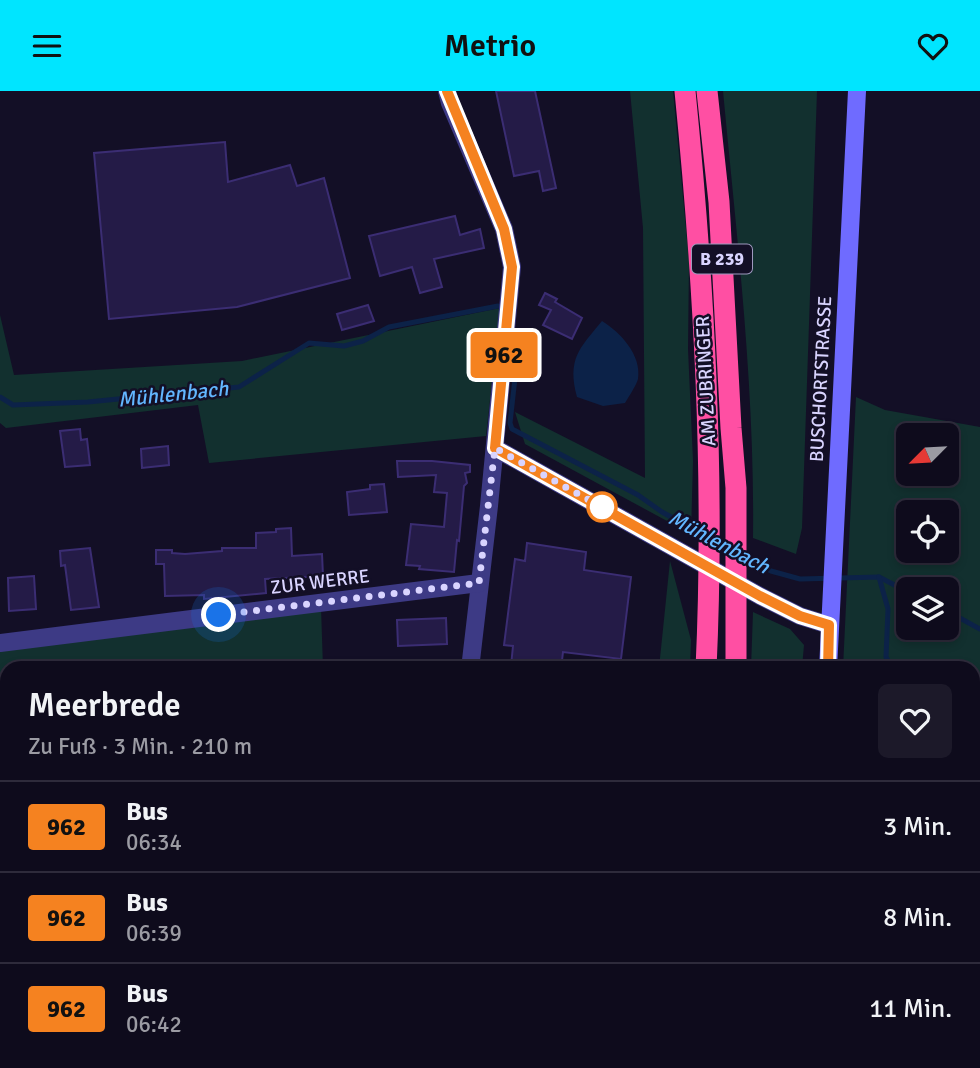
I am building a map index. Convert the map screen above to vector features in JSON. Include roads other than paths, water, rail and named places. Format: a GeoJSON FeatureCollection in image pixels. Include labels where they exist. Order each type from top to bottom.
{"type":"FeatureCollection","features":[{"type":"Feature","properties":{"kind":"highway","name":"AM ZUBRINGER"},"geometry":{"type":"LineString","coordinates":[[685,91],[702,291],[709,470],[706,661]]}},
{"type":"Feature","properties":{"kind":"highway","name":"AM ZUBRINGER"},"geometry":{"type":"LineString","coordinates":[[708,91],[719,202],[736,488],[736,661]]}},
{"type":"Feature","properties":{"kind":"main road","name":"BUSCHORTSTRASSE"},"geometry":{"type":"LineString","coordinates":[[828,661],[857,91]]}},
{"type":"Feature","properties":{"kind":"street"},"geometry":{"type":"LineString","coordinates":[[447,91],[504,229],[512,267],[471,661]]}},
{"type":"Feature","properties":{"kind":"street"},"geometry":{"type":"LineString","coordinates":[[495,448],[770,601],[800,616],[829,625]]}},
{"type":"Feature","properties":{"kind":"street","name":"ZUR WERRE"},"geometry":{"type":"LineString","coordinates":[[0,643],[479,583]]}},
{"type":"Feature","properties":{"kind":"water"},"geometry":{"type":"Polygon","coordinates":[[[602,321],[616,331],[637,361],[638,379],[625,403],[603,406],[577,397],[574,364],[581,347],[602,321]]]}},
{"type":"Feature","properties":{"kind":"waterway","name":"Mühlenbach"},"geometry":{"type":"LineString","coordinates":[[0,397],[13,405],[88,402],[239,387],[309,343],[344,346],[363,341],[389,327],[498,306]]}},
{"type":"Feature","properties":{"kind":"waterway","name":"Mühlenbach"},"geometry":{"type":"LineString","coordinates":[[516,369],[510,423],[512,429],[638,495],[704,535]]}},
{"type":"Feature","properties":{"kind":"waterway","name":"Mühlenbach"},"geometry":{"type":"LineString","coordinates":[[741,555],[771,571],[800,579],[879,577],[896,586]]}},
{"type":"Feature","properties":{"kind":"waterway"},"geometry":{"type":"LineString","coordinates":[[879,577],[888,609],[886,657],[888,661]]}},
{"type":"Feature","properties":{"kind":"waterway"},"geometry":{"type":"LineString","coordinates":[[959,618],[980,629]]}}]}
